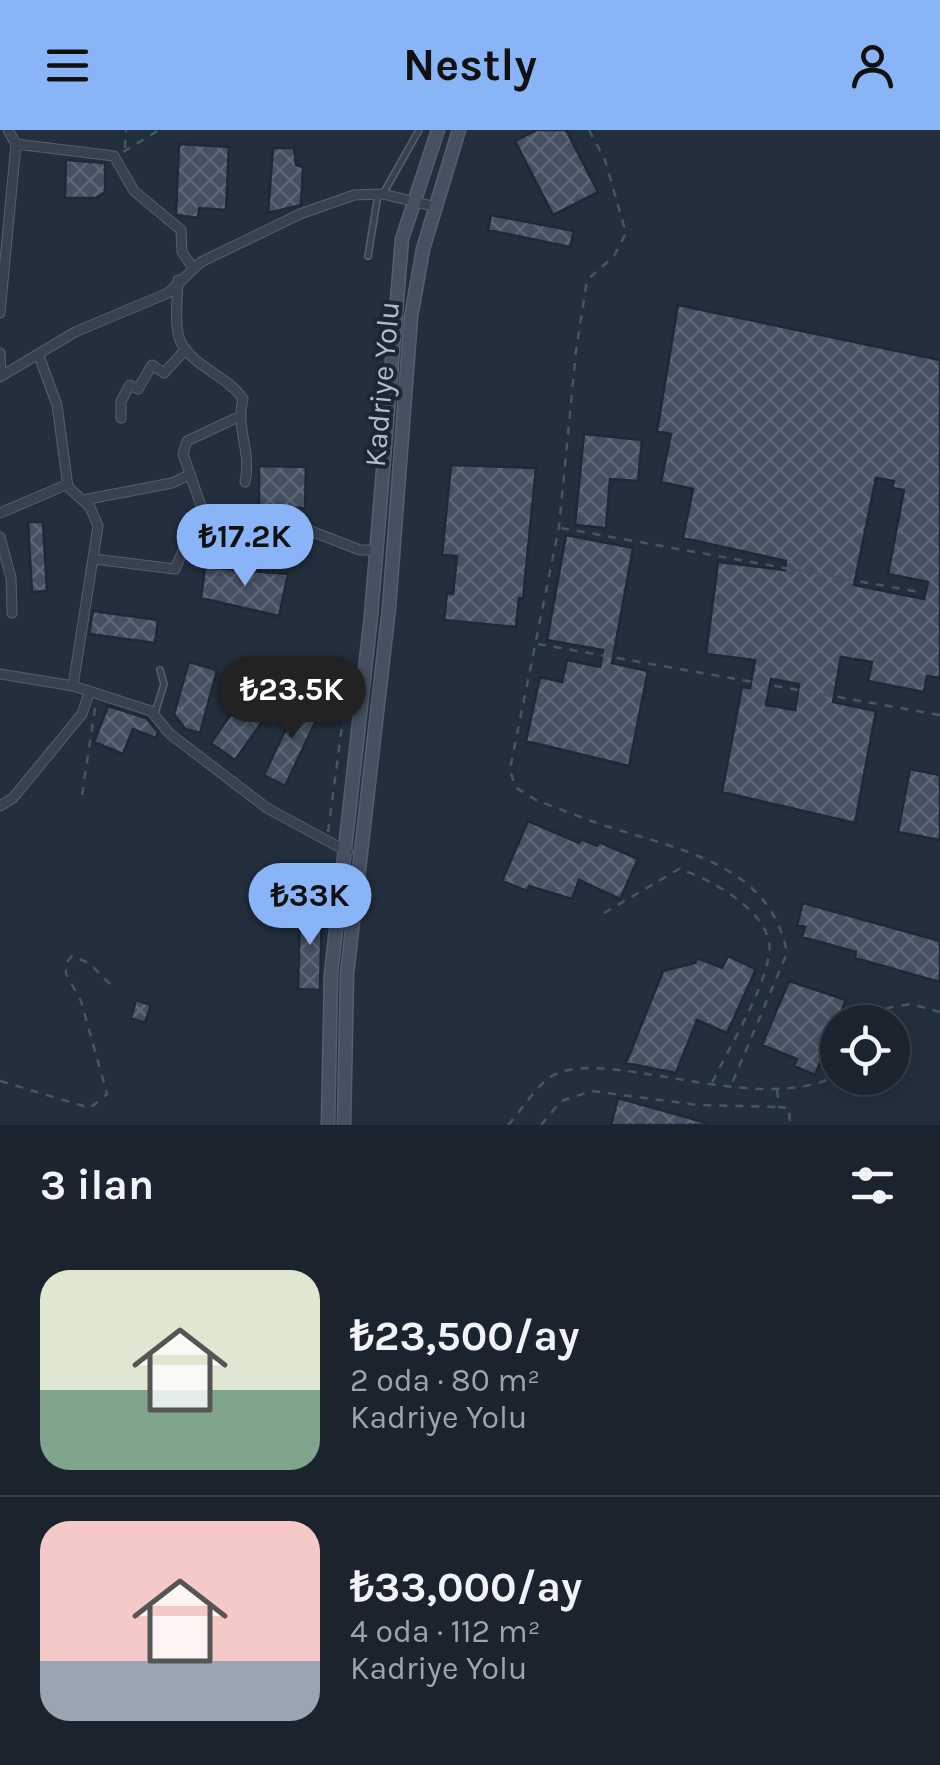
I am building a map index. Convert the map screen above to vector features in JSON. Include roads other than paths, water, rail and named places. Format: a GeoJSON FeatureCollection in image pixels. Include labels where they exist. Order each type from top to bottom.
{"type":"FeatureCollection","features":[{"type":"Feature","properties":{"kind":"main road","name":"Kadriye Yolu"},"geometry":{"type":"LineString","coordinates":[[328,1125],[330,974],[364,677],[402,239],[438,130]]}},
{"type":"Feature","properties":{"kind":"main road","name":"Kadriye Yolu"},"geometry":{"type":"LineString","coordinates":[[344,1125],[344,1031],[358,850],[388,608],[410,317],[436,207],[460,130]]}},
{"type":"Feature","properties":{"kind":"street"},"geometry":{"type":"LineString","coordinates":[[0,313],[16,144],[8,130]]}},
{"type":"Feature","properties":{"kind":"street"},"geometry":{"type":"LineString","coordinates":[[16,144],[114,156],[134,191],[181,230],[182,252],[193,268]]}},
{"type":"Feature","properties":{"kind":"street"},"geometry":{"type":"LineString","coordinates":[[0,353],[0,376],[74,332],[168,293],[193,268],[248,237],[354,195],[380,194],[436,207]]}},
{"type":"Feature","properties":{"kind":"street"},"geometry":{"type":"LineString","coordinates":[[178,280],[178,337],[186,350],[236,387],[243,399],[236,418],[249,465],[245,482]]}},
{"type":"Feature","properties":{"kind":"street"},"geometry":{"type":"LineString","coordinates":[[121,418],[121,400],[130,385],[138,390],[152,366],[164,373],[186,350]]}},
{"type":"Feature","properties":{"kind":"street"},"geometry":{"type":"LineString","coordinates":[[39,356],[58,404],[68,484],[98,526],[73,686]]}},
{"type":"Feature","properties":{"kind":"street"},"geometry":{"type":"LineString","coordinates":[[94,559],[174,569],[189,537],[206,520],[183,454],[187,441],[236,418]]}},
{"type":"Feature","properties":{"kind":"street"},"geometry":{"type":"LineString","coordinates":[[83,500],[172,483],[190,475]]}},
{"type":"Feature","properties":{"kind":"street"},"geometry":{"type":"LineString","coordinates":[[0,512],[68,484]]}},
{"type":"Feature","properties":{"kind":"street"},"geometry":{"type":"LineString","coordinates":[[203,514],[272,516],[360,550],[376,550]]}},
{"type":"Feature","properties":{"kind":"street"},"geometry":{"type":"LineString","coordinates":[[0,537],[12,578],[12,613]]}},
{"type":"Feature","properties":{"kind":"street"},"geometry":{"type":"LineString","coordinates":[[0,674],[73,686],[155,713],[170,734],[267,808],[343,853],[358,850]]}},
{"type":"Feature","properties":{"kind":"street"},"geometry":{"type":"LineString","coordinates":[[0,806],[12,798],[82,714],[93,694]]}},
{"type":"Feature","properties":{"kind":"lane"},"geometry":{"type":"LineString","coordinates":[[368,256],[380,194],[419,130]]}},
{"type":"Feature","properties":{"kind":"lane"},"geometry":{"type":"LineString","coordinates":[[313,669],[364,677]]}},
{"type":"Feature","properties":{"kind":"lane"},"geometry":{"type":"LineString","coordinates":[[155,713],[164,684],[160,670]]}}]}
